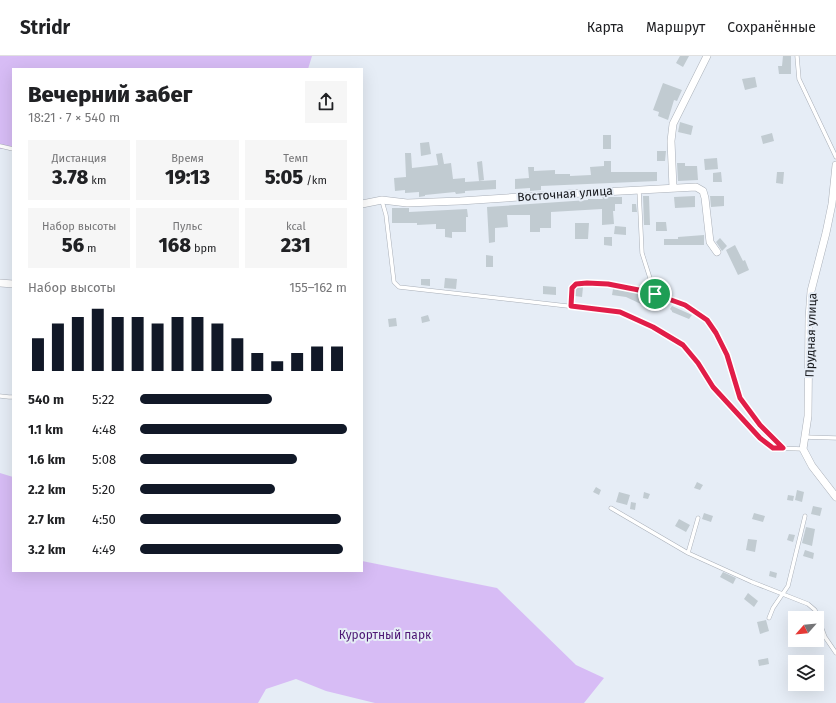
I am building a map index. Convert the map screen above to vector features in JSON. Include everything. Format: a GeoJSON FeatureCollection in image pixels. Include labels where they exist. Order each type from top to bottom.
{"type":"FeatureCollection","features":[{"type":"Feature","properties":{"kind":"street"},"geometry":{"type":"LineString","coordinates":[[673,188],[671,141],[673,124],[707,56]]}},
{"type":"Feature","properties":{"kind":"street","name":"Прудная улица"},"geometry":{"type":"LineString","coordinates":[[803,449],[808,416],[809,318],[811,291],[832,204],[836,164]]}},
{"type":"Feature","properties":{"kind":"street","name":"Восточная улица"},"geometry":{"type":"LineString","coordinates":[[363,204],[382,200],[407,203],[460,201],[673,188],[696,188],[703,191],[710,242],[717,252]]}},
{"type":"Feature","properties":{"kind":"street"},"geometry":{"type":"LineString","coordinates":[[0,283],[12,284]]}},
{"type":"Feature","properties":{"kind":"street"},"geometry":{"type":"LineString","coordinates":[[803,449],[812,466],[836,497]]}},
{"type":"Feature","properties":{"kind":"lane"},"geometry":{"type":"LineString","coordinates":[[796,56],[799,79],[836,157]]}},
{"type":"Feature","properties":{"kind":"lane"},"geometry":{"type":"LineString","coordinates":[[0,146],[12,149]]}},
{"type":"Feature","properties":{"kind":"lane"},"geometry":{"type":"LineString","coordinates":[[639,190],[642,253],[655,294]]}},
{"type":"Feature","properties":{"kind":"lane"},"geometry":{"type":"LineString","coordinates":[[382,200],[386,215],[394,282],[399,287],[620,312],[653,327],[683,345],[698,363],[713,387],[760,438],[773,448],[803,449]]}},
{"type":"Feature","properties":{"kind":"lane"},"geometry":{"type":"LineString","coordinates":[[571,306],[572,288],[576,284],[587,283],[608,284],[655,294],[685,305],[707,320],[716,333],[727,355],[740,398],[760,425],[783,448]]}},
{"type":"Feature","properties":{"kind":"lane"},"geometry":{"type":"LineString","coordinates":[[0,396],[12,396]]}},
{"type":"Feature","properties":{"kind":"lane"},"geometry":{"type":"LineString","coordinates":[[804,437],[836,438]]}},
{"type":"Feature","properties":{"kind":"lane"},"geometry":{"type":"LineString","coordinates":[[611,508],[688,553],[752,582],[784,593],[808,604],[815,610],[825,637],[836,653]]}},
{"type":"Feature","properties":{"kind":"lane"},"geometry":{"type":"LineString","coordinates":[[769,618],[788,586],[805,516]]}},
{"type":"Feature","properties":{"kind":"lane"},"geometry":{"type":"LineString","coordinates":[[688,553],[698,518]]}},
{"type":"Feature","properties":{"kind":"green space"},"geometry":{"type":"Polygon","coordinates":[[[0,56],[312,56],[308,68],[12,68],[12,147],[0,149],[0,56]]]}},
{"type":"Feature","properties":{"kind":"green space","name":"Курортный парк"},"geometry":{"type":"Polygon","coordinates":[[[0,473],[12,477],[12,572],[363,572],[363,561],[497,588],[576,665],[604,678],[584,703],[375,703],[326,691],[296,679],[266,689],[258,703],[0,703],[0,473]]]}},
{"type":"Feature","properties":{"kind":"building"},"geometry":{"type":"Polygon","coordinates":[[[680,56],[689,56],[683,67],[676,63],[680,56]]]}},
{"type":"Feature","properties":{"kind":"building"},"geometry":{"type":"Polygon","coordinates":[[[783,56],[791,56],[791,74],[779,74],[778,66],[782,66],[783,56]]]}},
{"type":"Feature","properties":{"kind":"building"},"geometry":{"type":"Polygon","coordinates":[[[755,77],[757,87],[745,90],[742,79],[755,77]]]}},
{"type":"Feature","properties":{"kind":"building"},"geometry":{"type":"Polygon","coordinates":[[[663,83],[682,90],[677,101],[674,100],[668,120],[658,116],[659,112],[653,110],[663,83]]]}},
{"type":"Feature","properties":{"kind":"building"},"geometry":{"type":"Polygon","coordinates":[[[680,122],[693,126],[691,135],[678,132],[680,122]]]}},
{"type":"Feature","properties":{"kind":"building"},"geometry":{"type":"Polygon","coordinates":[[[772,133],[774,141],[763,144],[761,136],[772,133]]]}},
{"type":"Feature","properties":{"kind":"building"},"geometry":{"type":"Polygon","coordinates":[[[603,135],[611,135],[611,149],[603,149],[603,135]]]}},
{"type":"Feature","properties":{"kind":"building"},"geometry":{"type":"Polygon","coordinates":[[[429,142],[431,154],[421,156],[420,143],[429,142]]]}},
{"type":"Feature","properties":{"kind":"building"},"geometry":{"type":"Polygon","coordinates":[[[657,151],[666,151],[665,161],[657,161],[657,151]]]}},
{"type":"Feature","properties":{"kind":"building"},"geometry":{"type":"Polygon","coordinates":[[[405,153],[411,153],[412,168],[438,165],[436,154],[442,153],[444,164],[451,163],[453,179],[465,178],[465,182],[496,180],[496,189],[465,191],[465,193],[456,194],[455,192],[425,195],[419,197],[419,192],[405,193],[405,190],[395,191],[394,178],[406,177],[405,153]]]}},
{"type":"Feature","properties":{"kind":"building"},"geometry":{"type":"Polygon","coordinates":[[[717,158],[718,169],[705,170],[704,159],[717,158]]]}},
{"type":"Feature","properties":{"kind":"building"},"geometry":{"type":"Polygon","coordinates":[[[482,161],[484,180],[479,181],[477,162],[482,161]]]}},
{"type":"Feature","properties":{"kind":"building"},"geometry":{"type":"Polygon","coordinates":[[[604,161],[611,161],[611,172],[657,172],[657,181],[541,186],[541,190],[530,191],[530,188],[515,189],[515,179],[529,178],[528,167],[534,167],[534,171],[555,170],[555,174],[570,174],[570,176],[591,175],[590,167],[604,166],[604,161]]]}},
{"type":"Feature","properties":{"kind":"building"},"geometry":{"type":"Polygon","coordinates":[[[677,163],[685,163],[685,166],[697,166],[698,180],[678,181],[677,163]]]}},
{"type":"Feature","properties":{"kind":"building"},"geometry":{"type":"Polygon","coordinates":[[[721,172],[722,182],[713,182],[713,173],[721,172]]]}},
{"type":"Feature","properties":{"kind":"building"},"geometry":{"type":"Polygon","coordinates":[[[777,172],[784,172],[783,184],[776,183],[777,172]]]}},
{"type":"Feature","properties":{"kind":"building"},"geometry":{"type":"Polygon","coordinates":[[[643,196],[649,196],[650,225],[644,225],[643,196]]]}},
{"type":"Feature","properties":{"kind":"building"},"geometry":{"type":"Polygon","coordinates":[[[695,196],[695,207],[675,208],[674,197],[695,196]]]}},
{"type":"Feature","properties":{"kind":"building"},"geometry":{"type":"Polygon","coordinates":[[[710,196],[724,196],[724,206],[711,207],[710,196]]]}},
{"type":"Feature","properties":{"kind":"building"},"geometry":{"type":"Polygon","coordinates":[[[602,197],[622,197],[622,204],[615,204],[615,211],[613,211],[614,224],[602,225],[602,209],[551,212],[551,228],[540,228],[540,232],[530,232],[530,215],[507,215],[508,227],[495,228],[495,242],[489,243],[487,207],[603,199],[602,197]]]}},
{"type":"Feature","properties":{"kind":"building"},"geometry":{"type":"Polygon","coordinates":[[[632,204],[636,204],[637,212],[632,212],[632,204]]]}},
{"type":"Feature","properties":{"kind":"building"},"geometry":{"type":"Polygon","coordinates":[[[392,208],[409,208],[409,212],[467,209],[468,217],[466,217],[466,232],[452,232],[452,238],[445,237],[445,229],[436,229],[436,224],[417,225],[417,223],[392,223],[392,208]]]}},
{"type":"Feature","properties":{"kind":"building"},"geometry":{"type":"Polygon","coordinates":[[[656,222],[666,222],[667,231],[656,231],[656,222]]]}},
{"type":"Feature","properties":{"kind":"building"},"geometry":{"type":"Polygon","coordinates":[[[575,223],[589,223],[588,239],[575,239],[575,223]]]}},
{"type":"Feature","properties":{"kind":"building"},"geometry":{"type":"Polygon","coordinates":[[[615,226],[626,227],[626,235],[614,234],[615,226]]]}},
{"type":"Feature","properties":{"kind":"building"},"geometry":{"type":"Polygon","coordinates":[[[704,235],[704,245],[664,245],[664,239],[678,239],[678,237],[704,235]]]}},
{"type":"Feature","properties":{"kind":"building"},"geometry":{"type":"Polygon","coordinates":[[[604,237],[612,237],[612,246],[604,245],[604,237]]]}},
{"type":"Feature","properties":{"kind":"building"},"geometry":{"type":"Polygon","coordinates":[[[720,238],[727,246],[722,251],[716,242],[720,238]]]}},
{"type":"Feature","properties":{"kind":"building"},"geometry":{"type":"Polygon","coordinates":[[[735,245],[743,261],[745,260],[749,270],[738,275],[726,250],[735,245]]]}},
{"type":"Feature","properties":{"kind":"building"},"geometry":{"type":"Polygon","coordinates":[[[486,255],[493,256],[493,267],[486,267],[486,255]]]}},
{"type":"Feature","properties":{"kind":"building"},"geometry":{"type":"Polygon","coordinates":[[[445,278],[457,279],[456,289],[444,288],[445,278]]]}},
{"type":"Feature","properties":{"kind":"building"},"geometry":{"type":"Polygon","coordinates":[[[421,279],[430,279],[430,286],[421,285],[421,279]]]}},
{"type":"Feature","properties":{"kind":"building"},"geometry":{"type":"Polygon","coordinates":[[[543,286],[556,287],[556,295],[543,294],[543,286]]]}},
{"type":"Feature","properties":{"kind":"building"},"geometry":{"type":"Polygon","coordinates":[[[577,287],[583,287],[582,297],[575,296],[575,289],[577,287]]]}},
{"type":"Feature","properties":{"kind":"building"},"geometry":{"type":"Polygon","coordinates":[[[613,289],[633,292],[644,297],[641,304],[626,297],[612,295],[613,289]]]}},
{"type":"Feature","properties":{"kind":"building"},"geometry":{"type":"Polygon","coordinates":[[[672,306],[692,315],[689,319],[672,312],[670,309],[672,306]]]}},
{"type":"Feature","properties":{"kind":"building"},"geometry":{"type":"Polygon","coordinates":[[[428,315],[430,321],[422,323],[421,317],[428,315]]]}},
{"type":"Feature","properties":{"kind":"building"},"geometry":{"type":"Polygon","coordinates":[[[396,318],[397,326],[389,327],[388,319],[396,318]]]}},
{"type":"Feature","properties":{"kind":"building"},"geometry":{"type":"Polygon","coordinates":[[[697,482],[703,485],[700,490],[694,488],[697,482]]]}},
{"type":"Feature","properties":{"kind":"building"},"geometry":{"type":"Polygon","coordinates":[[[596,487],[601,490],[599,495],[593,492],[596,487]]]}},
{"type":"Feature","properties":{"kind":"building"},"geometry":{"type":"Polygon","coordinates":[[[797,490],[804,492],[802,502],[795,500],[797,490]]]}},
{"type":"Feature","properties":{"kind":"building"},"geometry":{"type":"Polygon","coordinates":[[[619,492],[630,495],[627,505],[616,502],[619,492]]]}},
{"type":"Feature","properties":{"kind":"building"},"geometry":{"type":"Polygon","coordinates":[[[644,492],[650,494],[648,499],[643,498],[644,492]]]}},
{"type":"Feature","properties":{"kind":"building"},"geometry":{"type":"Polygon","coordinates":[[[788,495],[794,496],[793,501],[787,500],[788,495]]]}},
{"type":"Feature","properties":{"kind":"building"},"geometry":{"type":"Polygon","coordinates":[[[631,502],[636,503],[635,510],[630,509],[631,502]]]}},
{"type":"Feature","properties":{"kind":"building"},"geometry":{"type":"Polygon","coordinates":[[[813,506],[822,508],[820,516],[811,514],[813,506]]]}},
{"type":"Feature","properties":{"kind":"building"},"geometry":{"type":"Polygon","coordinates":[[[704,513],[713,516],[711,522],[702,519],[704,513]]]}},
{"type":"Feature","properties":{"kind":"building"},"geometry":{"type":"Polygon","coordinates":[[[754,513],[765,516],[763,522],[752,519],[754,513]]]}},
{"type":"Feature","properties":{"kind":"building"},"geometry":{"type":"Polygon","coordinates":[[[679,519],[690,525],[686,532],[675,526],[679,519]]]}},
{"type":"Feature","properties":{"kind":"building"},"geometry":{"type":"Polygon","coordinates":[[[806,527],[815,529],[812,546],[802,543],[806,527]]]}},
{"type":"Feature","properties":{"kind":"building"},"geometry":{"type":"Polygon","coordinates":[[[789,534],[795,535],[793,542],[787,540],[789,534]]]}},
{"type":"Feature","properties":{"kind":"building"},"geometry":{"type":"Polygon","coordinates":[[[748,539],[757,540],[755,552],[746,550],[748,539]]]}},
{"type":"Feature","properties":{"kind":"building"},"geometry":{"type":"Polygon","coordinates":[[[805,550],[814,553],[813,559],[803,556],[805,550]]]}},
{"type":"Feature","properties":{"kind":"building"},"geometry":{"type":"Polygon","coordinates":[[[770,571],[777,573],[776,578],[769,576],[770,571]]]}},
{"type":"Feature","properties":{"kind":"building"},"geometry":{"type":"Polygon","coordinates":[[[723,572],[736,578],[733,584],[720,577],[723,572]]]}},
{"type":"Feature","properties":{"kind":"building"},"geometry":{"type":"Polygon","coordinates":[[[748,593],[758,601],[754,607],[744,599],[748,593]]]}},
{"type":"Feature","properties":{"kind":"building"},"geometry":{"type":"Polygon","coordinates":[[[766,620],[769,631],[760,634],[757,622],[766,620]]]}},
{"type":"Feature","properties":{"kind":"building"},"geometry":{"type":"Polygon","coordinates":[[[768,658],[769,664],[759,666],[758,660],[768,658]]]}},
{"type":"Feature","properties":{"kind":"route"},"geometry":{"type":"LineString","coordinates":[[576,284],[608,284],[655,294],[685,305],[696,311],[707,320],[716,333],[727,355],[740,398],[760,425],[783,448],[773,448],[760,438],[713,387],[698,363],[683,345],[653,327],[620,312],[571,306],[572,288],[576,284]]}}]}
